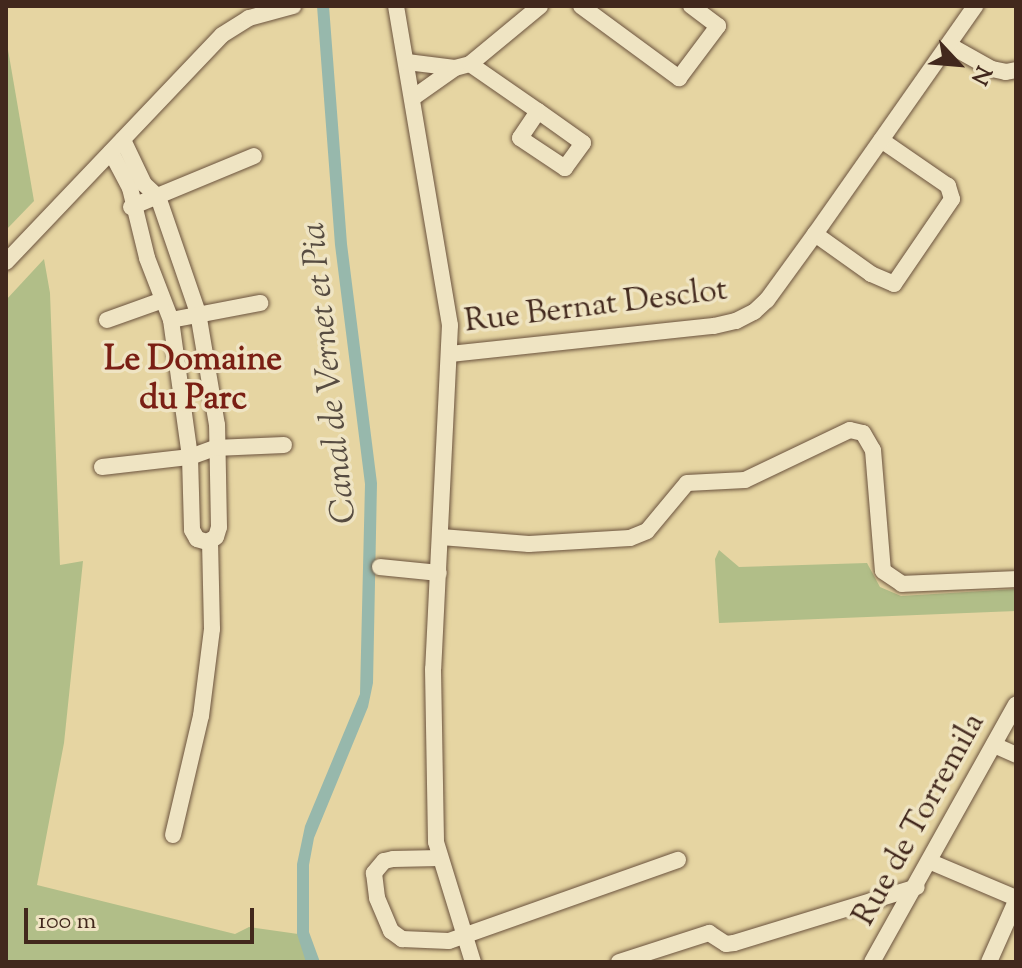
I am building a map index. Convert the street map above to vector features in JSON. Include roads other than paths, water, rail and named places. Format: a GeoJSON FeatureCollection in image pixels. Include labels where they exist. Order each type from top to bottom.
{"type":"FeatureCollection","features":[{"type":"Feature","properties":{"kind":"street"},"geometry":{"type":"LineString","coordinates":[[6,262],[222,35],[249,18],[293,6]]}},
{"type":"Feature","properties":{"kind":"street"},"geometry":{"type":"LineString","coordinates":[[396,6],[447,300],[450,354],[433,669],[436,842],[473,962]]}},
{"type":"Feature","properties":{"kind":"street"},"geometry":{"type":"LineString","coordinates":[[414,97],[462,66],[540,6]]}},
{"type":"Feature","properties":{"kind":"street"},"geometry":{"type":"LineString","coordinates":[[581,6],[679,78],[718,26],[691,6]]}},
{"type":"Feature","properties":{"kind":"street","name":"Rue Bernat Desclot"},"geometry":{"type":"LineString","coordinates":[[450,354],[736,321],[767,300],[975,6]]}},
{"type":"Feature","properties":{"kind":"street"},"geometry":{"type":"LineString","coordinates":[[949,45],[992,69],[1006,72],[1016,70]]}},
{"type":"Feature","properties":{"kind":"street"},"geometry":{"type":"LineString","coordinates":[[407,62],[462,66],[538,111]]}},
{"type":"Feature","properties":{"kind":"street"},"geometry":{"type":"LineString","coordinates":[[815,234],[871,274],[894,284],[952,199],[948,186],[881,140]]}},
{"type":"Feature","properties":{"kind":"street"},"geometry":{"type":"LineString","coordinates":[[117,146],[144,184],[158,197],[198,313],[213,388],[219,527],[216,537],[210,541],[197,539],[192,530],[190,457],[171,320],[131,207],[130,188],[117,146]]}},
{"type":"Feature","properties":{"kind":"street"},"geometry":{"type":"LineString","coordinates":[[131,207],[254,156]]}},
{"type":"Feature","properties":{"kind":"street"},"geometry":{"type":"LineString","coordinates":[[107,320],[163,300]]}},
{"type":"Feature","properties":{"kind":"street"},"geometry":{"type":"LineString","coordinates":[[171,320],[260,303]]}},
{"type":"Feature","properties":{"kind":"street"},"geometry":{"type":"LineString","coordinates":[[441,537],[529,544],[630,538],[647,531],[687,483],[745,480],[850,430],[863,433],[873,450],[883,571],[902,584],[1016,579]]}},
{"type":"Feature","properties":{"kind":"street"},"geometry":{"type":"LineString","coordinates":[[102,467],[190,457],[215,448],[284,445]]}},
{"type":"Feature","properties":{"kind":"street"},"geometry":{"type":"LineString","coordinates":[[173,835],[203,701],[212,629],[210,541]]}},
{"type":"Feature","properties":{"kind":"street"},"geometry":{"type":"LineString","coordinates":[[380,567],[439,573]]}},
{"type":"Feature","properties":{"kind":"street","name":"Rue de Torremila"},"geometry":{"type":"LineString","coordinates":[[872,962],[931,862],[1016,704]]}},
{"type":"Feature","properties":{"kind":"street"},"geometry":{"type":"LineString","coordinates":[[994,745],[1016,755]]}},
{"type":"Feature","properties":{"kind":"street"},"geometry":{"type":"LineString","coordinates":[[440,858],[384,861],[372,880],[391,931],[402,939],[449,941],[678,860]]}},
{"type":"Feature","properties":{"kind":"street"},"geometry":{"type":"LineString","coordinates":[[931,862],[1016,900],[989,962]]}},
{"type":"Feature","properties":{"kind":"street"},"geometry":{"type":"LineString","coordinates":[[619,962],[709,933],[726,944],[917,887]]}},
{"type":"Feature","properties":{"kind":"water","name":"Canal de Vernet et Pia"},"geometry":{"type":"Polygon","coordinates":[[[317,6],[329,6],[347,244],[377,483],[373,683],[368,707],[314,838],[309,865],[309,932],[320,962],[306,962],[297,934],[297,864],[305,826],[360,694],[365,484],[335,245],[317,6]]]}},
{"type":"Feature","properties":{"kind":"district","name":"Le Domaine du Parc"},"geometry":{"type":"Point","coordinates":[193,380]}}]}
